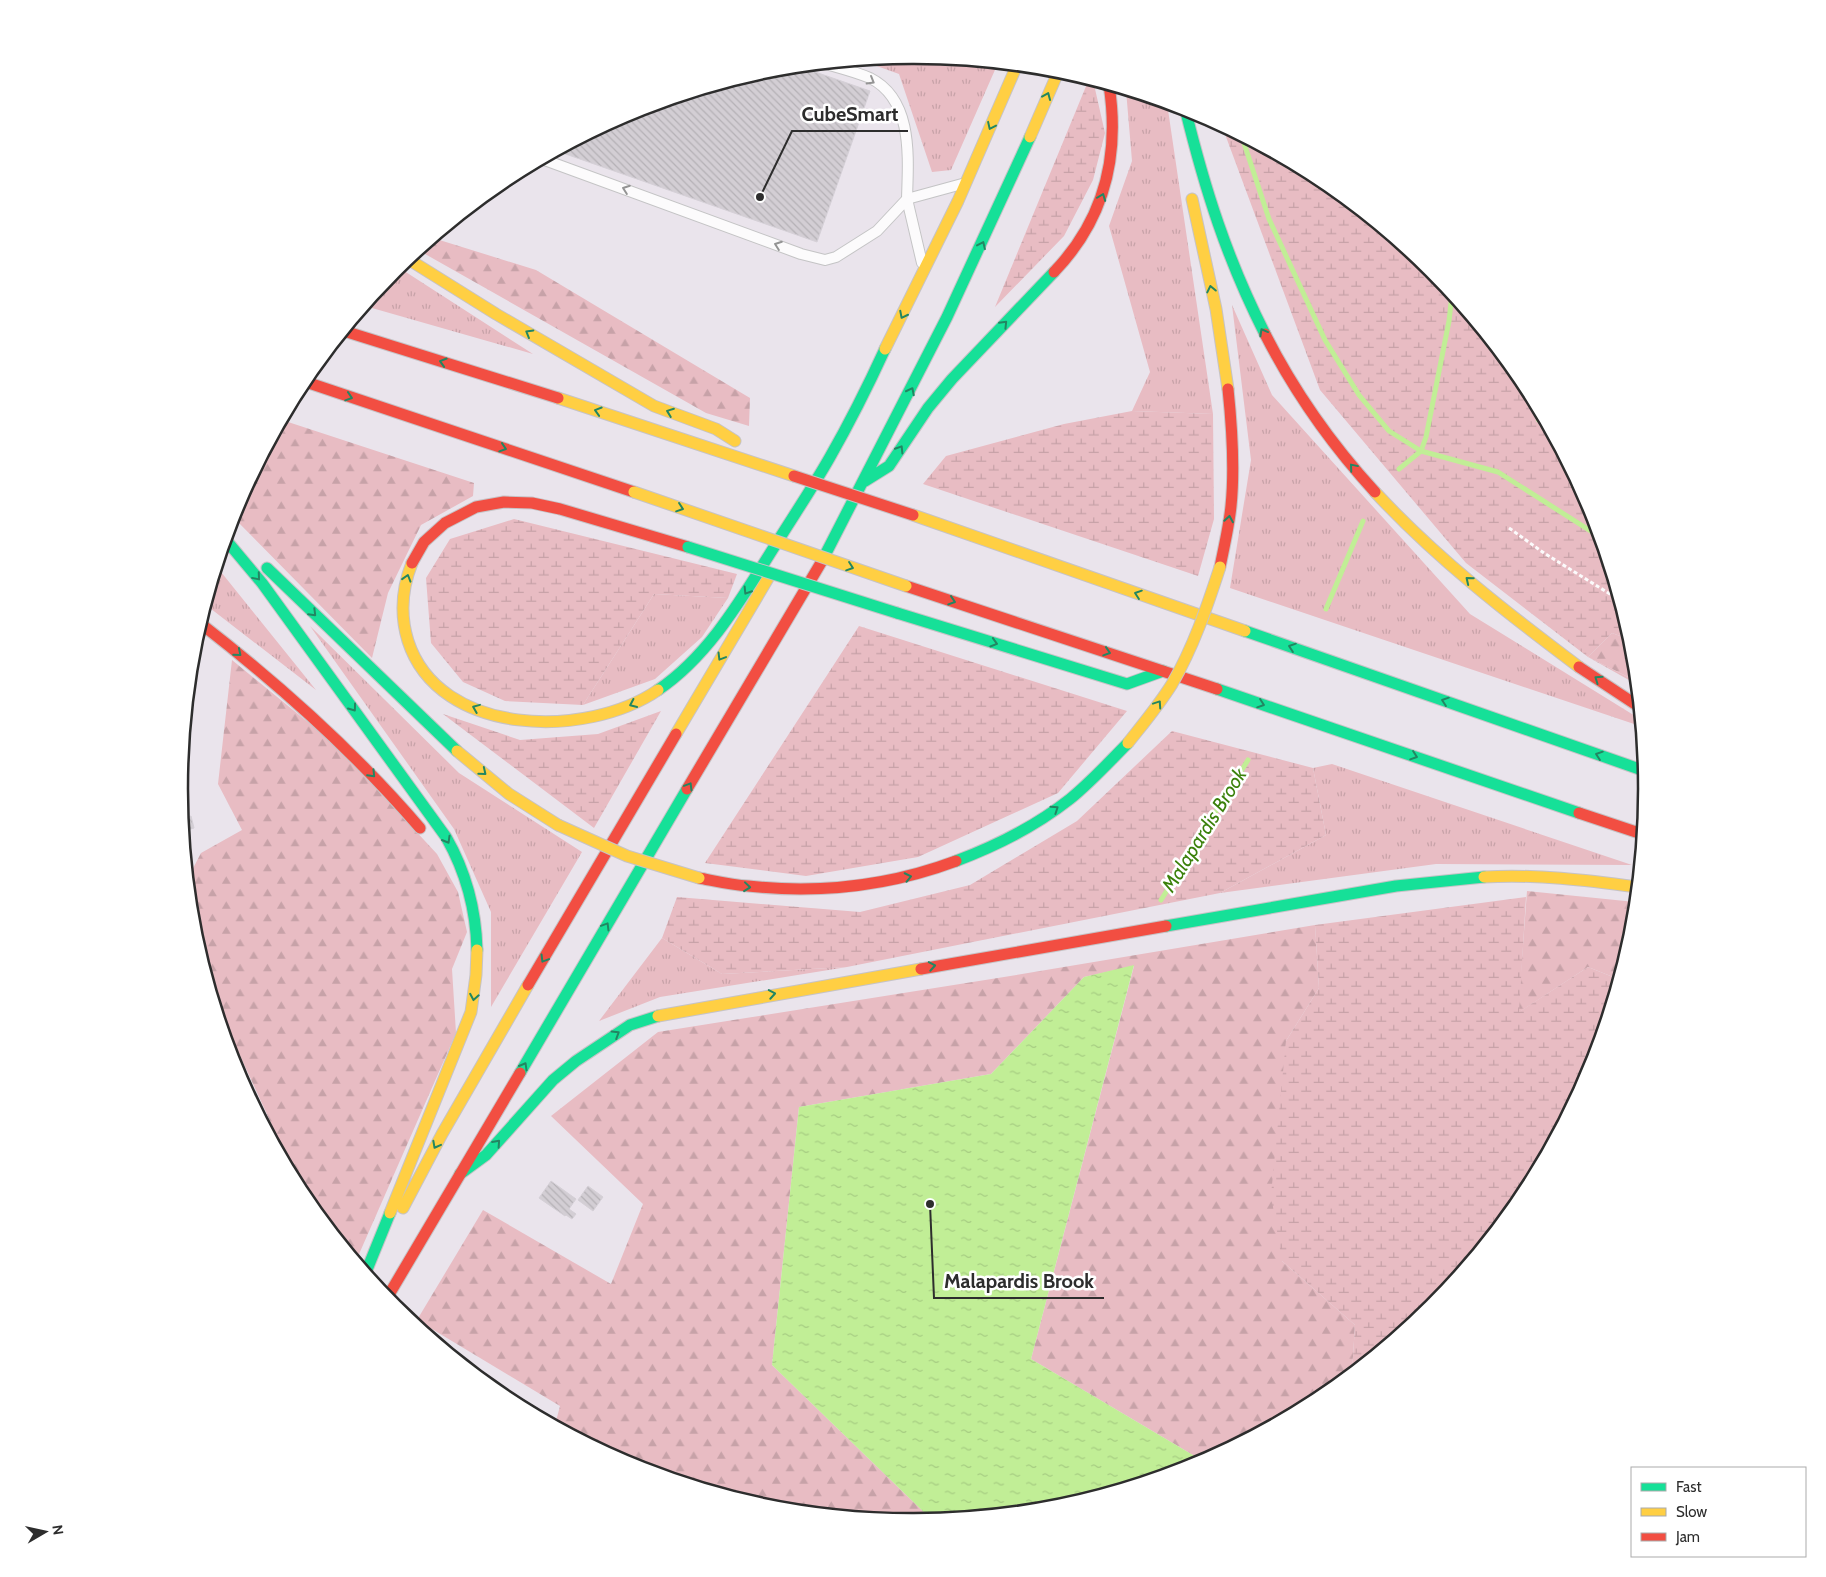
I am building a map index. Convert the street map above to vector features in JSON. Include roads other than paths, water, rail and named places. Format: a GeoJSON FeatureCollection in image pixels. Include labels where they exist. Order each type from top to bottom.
{"type":"FeatureCollection","features":[{"type":"Feature","properties":{"kind":"main road"},"geometry":{"type":"LineString","coordinates":[[372,1270],[442,1134],[768,580],[838,446],[925,271],[966,183],[1014,71]]}},
{"type":"Feature","properties":{"kind":"main road"},"geometry":{"type":"LineString","coordinates":[[391,1291],[823,559],[940,334],[1010,185],[1055,78]]}},
{"type":"Feature","properties":{"kind":"main road"},"geometry":{"type":"LineString","coordinates":[[865,481],[889,466],[928,408],[952,379],[1066,260],[1080,242],[1094,217],[1105,189],[1113,156],[1115,133],[1110,91]]}},
{"type":"Feature","properties":{"kind":"main road"},"geometry":{"type":"LineString","coordinates":[[1180,115],[1215,220],[1255,317],[1307,407],[1335,445],[1384,502],[1428,546],[1555,648],[1633,702]]}},
{"type":"Feature","properties":{"kind":"main road"},"geometry":{"type":"LineString","coordinates":[[234,535],[448,744],[509,794],[558,825],[589,841],[663,869],[732,886],[778,890],[824,890],[874,884],[915,876],[948,865],[982,851],[1031,825],[1060,806],[1096,776],[1150,716],[1175,679],[1204,617],[1220,567],[1232,497],[1233,440],[1230,394],[1215,304],[1190,190]]}},
{"type":"Feature","properties":{"kind":"main road"},"geometry":{"type":"LineString","coordinates":[[415,263],[496,314],[654,406],[716,429],[794,476]]}},
{"type":"Feature","properties":{"kind":"main road"},"geometry":{"type":"LineString","coordinates":[[350,333],[662,431],[913,515],[1637,768]]}},
{"type":"Feature","properties":{"kind":"main road"},"geometry":{"type":"LineString","coordinates":[[312,384],[1636,832]]}},
{"type":"Feature","properties":{"kind":"main road"},"geometry":{"type":"LineString","coordinates":[[838,446],[740,602],[719,630],[671,682],[632,706],[598,717],[568,722],[544,723],[518,720],[492,714],[464,703],[432,680],[417,661],[408,642],[403,619],[403,601],[404,586],[414,558],[422,544],[433,532],[471,508],[489,503],[510,501],[539,504],[638,531],[688,547],[897,613],[1128,684],[1163,671]]}},
{"type":"Feature","properties":{"kind":"main road"},"geometry":{"type":"LineString","coordinates":[[231,546],[262,583],[446,837],[460,864],[472,908],[476,936],[477,977],[467,1023],[368,1266]]}},
{"type":"Feature","properties":{"kind":"main road"},"geometry":{"type":"LineString","coordinates":[[206,628],[340,740],[391,794],[427,838]]}},
{"type":"Feature","properties":{"kind":"main road"},"geometry":{"type":"LineString","coordinates":[[449,868],[463,898],[476,936]]}},
{"type":"Feature","properties":{"kind":"main road"},"geometry":{"type":"LineString","coordinates":[[460,1174],[486,1156],[553,1080],[576,1061],[630,1025],[663,1014],[1422,883],[1476,877],[1524,876],[1631,886]]}},
{"type":"Feature","properties":{"kind":"lane"},"geometry":{"type":"LineString","coordinates":[[838,68],[871,79],[886,91],[898,107],[907,132],[907,199],[925,271]]}},
{"type":"Feature","properties":{"kind":"lane"},"geometry":{"type":"LineString","coordinates":[[550,162],[800,254],[825,260],[836,258],[877,231],[907,199],[966,183]]}},
{"type":"Feature","properties":{"kind":"water"},"geometry":{"type":"Polygon","coordinates":[[[1134,965],[1031,1359],[1195,1456],[1146,1475],[1101,1489],[1054,1499],[1008,1507],[960,1512],[925,1513],[772,1365],[799,1107],[991,1074],[1084,977],[1134,965]]]}},
{"type":"Feature","properties":{"kind":"waterway"},"geometry":{"type":"LineString","coordinates":[[1244,144],[1269,219],[1325,340],[1359,395],[1389,431],[1421,451],[1498,472],[1590,531]]}},
{"type":"Feature","properties":{"kind":"waterway","name":"Malapardis Brook"},"geometry":{"type":"LineString","coordinates":[[1399,469],[1421,451],[1426,437],[1451,304]]}},
{"type":"Feature","properties":{"kind":"waterway","name":"Malapardis Brook"},"geometry":{"type":"LineString","coordinates":[[1326,609],[1363,521]]}},
{"type":"Feature","properties":{"kind":"waterway","name":"Malapardis Brook"},"geometry":{"type":"LineString","coordinates":[[1161,900],[1248,760]]}},
{"type":"Feature","properties":{"kind":"place","name":"CubeSmart"},"geometry":{"type":"Point","coordinates":[760,197]}},
{"type":"Feature","properties":{"kind":"place","name":"Malapardis Brook"},"geometry":{"type":"Point","coordinates":[930,1204]}}]}
